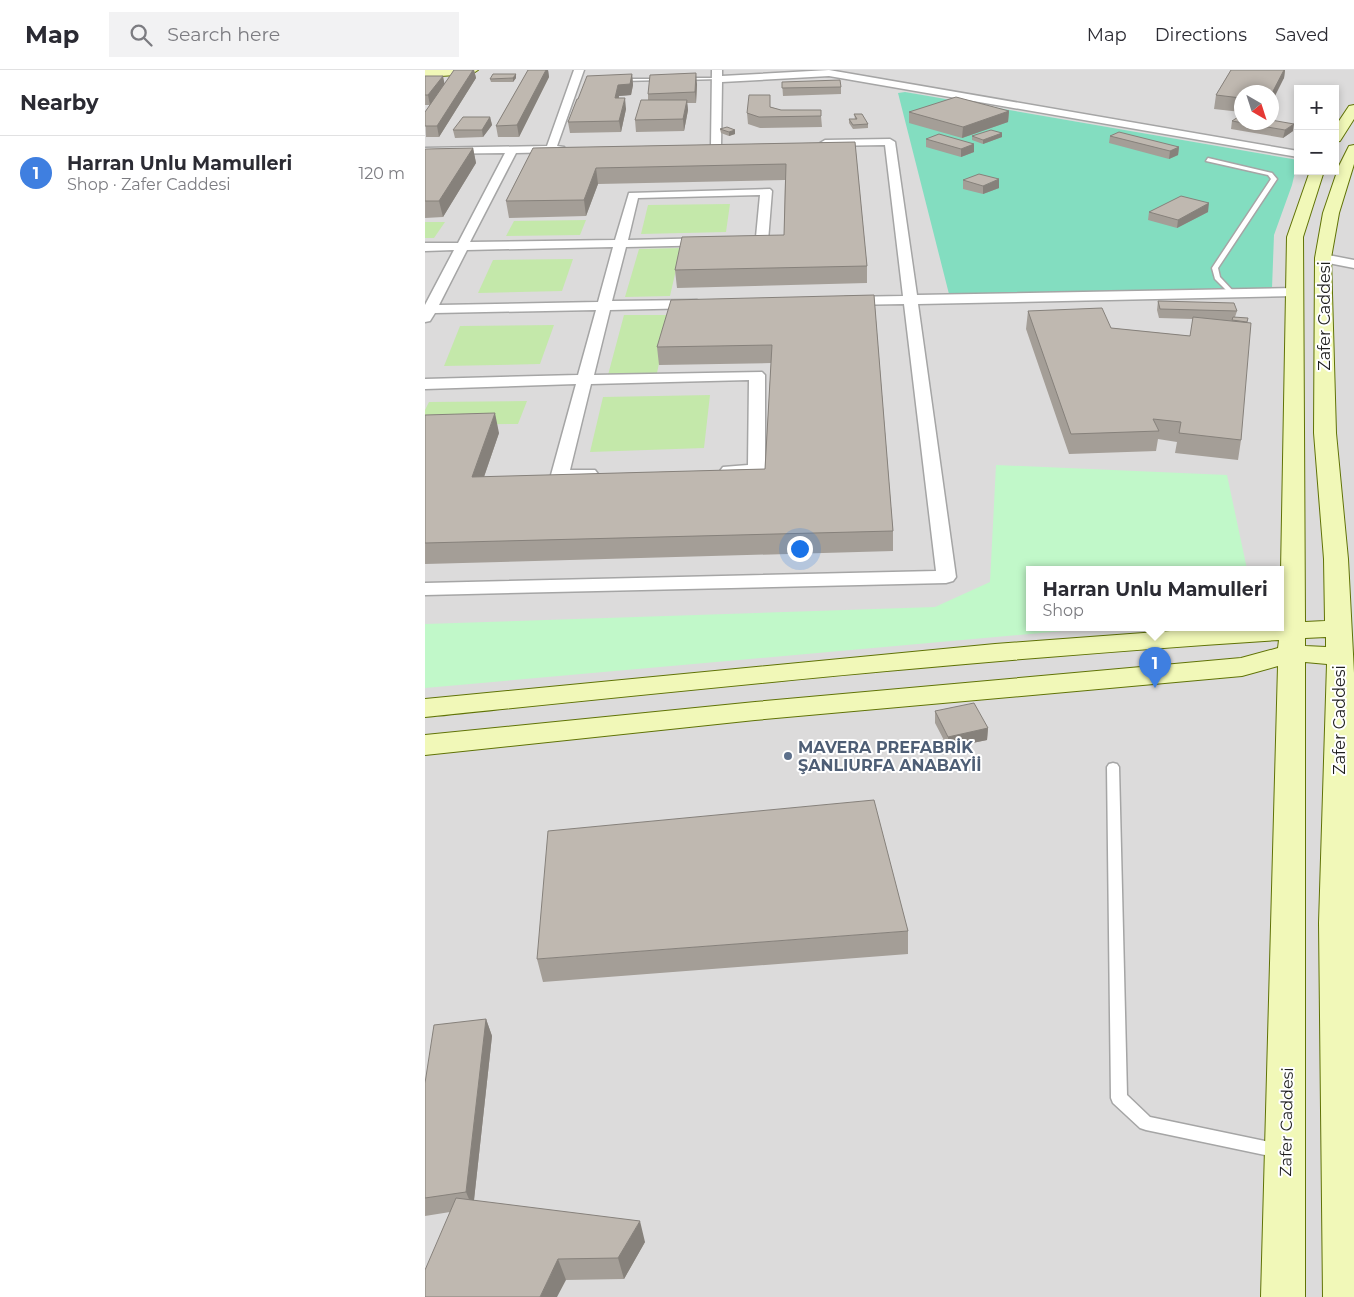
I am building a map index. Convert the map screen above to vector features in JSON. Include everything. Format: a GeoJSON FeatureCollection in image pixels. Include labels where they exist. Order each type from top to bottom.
{"type":"FeatureCollection","features":[{"type":"Feature","properties":{"kind":"main road"},"geometry":{"type":"LineString","coordinates":[[425,73],[472,70]]}},
{"type":"Feature","properties":{"kind":"main road"},"geometry":{"type":"LineString","coordinates":[[1339,132],[1354,109]]}},
{"type":"Feature","properties":{"kind":"main road","name":"Zafer Caddesi"},"geometry":{"type":"LineString","coordinates":[[1345,1297],[1337,923],[1341,689],[1336,559],[1325,433],[1323,258],[1331,213],[1351,160]]}},
{"type":"Feature","properties":{"kind":"main road","name":"Zafer Caddesi"},"geometry":{"type":"LineString","coordinates":[[1283,1297],[1292,642],[1295,237],[1316,175]]}},
{"type":"Feature","properties":{"kind":"main road"},"geometry":{"type":"LineString","coordinates":[[425,745],[755,711],[1242,667],[1292,642],[1338,628]]}},
{"type":"Feature","properties":{"kind":"main road"},"geometry":{"type":"LineString","coordinates":[[425,708],[1033,649],[1250,632],[1292,642],[1339,657]]}},
{"type":"Feature","properties":{"kind":"street"},"geometry":{"type":"LineString","coordinates":[[551,149],[580,81],[579,70]]}},
{"type":"Feature","properties":{"kind":"street"},"geometry":{"type":"LineString","coordinates":[[818,70],[1294,153]]}},
{"type":"Feature","properties":{"kind":"street"},"geometry":{"type":"LineString","coordinates":[[716,146],[717,75],[844,72],[855,70]]}},
{"type":"Feature","properties":{"kind":"street"},"geometry":{"type":"LineString","coordinates":[[425,590],[946,577],[890,142],[813,144]]}},
{"type":"Feature","properties":{"kind":"street"},"geometry":{"type":"LineString","coordinates":[[697,146],[736,145]]}},
{"type":"Feature","properties":{"kind":"street"},"geometry":{"type":"LineString","coordinates":[[425,151],[570,148]]}},
{"type":"Feature","properties":{"kind":"street"},"geometry":{"type":"LineString","coordinates":[[512,150],[427,312],[713,304]]}},
{"type":"Feature","properties":{"kind":"street"},"geometry":{"type":"LineString","coordinates":[[425,247],[621,243],[761,241],[766,191],[633,195],[621,243],[560,475],[609,474]]}},
{"type":"Feature","properties":{"kind":"street"},"geometry":{"type":"LineString","coordinates":[[1323,258],[1354,264]]}},
{"type":"Feature","properties":{"kind":"street"},"geometry":{"type":"LineString","coordinates":[[831,301],[1295,292]]}},
{"type":"Feature","properties":{"kind":"street"},"geometry":{"type":"LineString","coordinates":[[425,384],[757,375],[756,470],[717,471]]}},
{"type":"Feature","properties":{"kind":"lane"},"geometry":{"type":"LineString","coordinates":[[613,80],[717,75]]}},
{"type":"Feature","properties":{"kind":"lane"},"geometry":{"type":"LineString","coordinates":[[1208,160],[1270,174],[1274,179],[1215,268],[1217,278],[1231,293]]}},
{"type":"Feature","properties":{"kind":"lane"},"geometry":{"type":"LineString","coordinates":[[1113,767],[1119,1098],[1146,1123],[1285,1152]]}},
{"type":"Feature","properties":{"kind":"shaded area"},"geometry":{"type":"Polygon","coordinates":[[[425,70],[1354,70],[1354,1297],[425,1297],[425,70]]]}},
{"type":"Feature","properties":{"kind":"green space"},"geometry":{"type":"Polygon","coordinates":[[[905,92],[1294,159],[1294,175],[1292,185],[1274,235],[1272,288],[949,294],[898,93],[905,92]]]}},
{"type":"Feature","properties":{"kind":"green space"},"geometry":{"type":"Polygon","coordinates":[[[730,204],[726,232],[641,234],[648,205],[730,204]]]}},
{"type":"Feature","properties":{"kind":"green space"},"geometry":{"type":"Polygon","coordinates":[[[586,220],[580,235],[506,236],[514,221],[586,220]]]}},
{"type":"Feature","properties":{"kind":"green space"},"geometry":{"type":"Polygon","coordinates":[[[425,222],[445,222],[434,238],[425,238],[425,222]]]}},
{"type":"Feature","properties":{"kind":"green space"},"geometry":{"type":"Polygon","coordinates":[[[681,248],[670,296],[625,297],[639,249],[681,248]]]}},
{"type":"Feature","properties":{"kind":"green space"},"geometry":{"type":"Polygon","coordinates":[[[573,259],[562,291],[478,293],[493,260],[573,259]]]}},
{"type":"Feature","properties":{"kind":"green space"},"geometry":{"type":"Polygon","coordinates":[[[624,315],[669,315],[657,373],[608,375],[624,315]]]}},
{"type":"Feature","properties":{"kind":"green space"},"geometry":{"type":"Polygon","coordinates":[[[554,325],[540,364],[444,366],[460,326],[554,325]]]}},
{"type":"Feature","properties":{"kind":"green space"},"geometry":{"type":"Polygon","coordinates":[[[710,395],[704,448],[590,452],[603,397],[710,395]]]}},
{"type":"Feature","properties":{"kind":"green space"},"geometry":{"type":"Polygon","coordinates":[[[527,401],[518,424],[425,425],[425,410],[429,402],[527,401]]]}},
{"type":"Feature","properties":{"kind":"green space"},"geometry":{"type":"Polygon","coordinates":[[[996,465],[1227,475],[1246,566],[1026,566],[1026,631],[1063,631],[425,688],[425,624],[935,607],[990,582],[996,465]]]}},
{"type":"Feature","properties":{"kind":"building"},"geometry":{"type":"Polygon","coordinates":[[[454,70],[473,70],[437,126],[425,126],[425,112],[454,70]]]}},
{"type":"Feature","properties":{"kind":"building"},"geometry":{"type":"Polygon","coordinates":[[[528,70],[546,70],[517,125],[496,126],[528,70]]]}},
{"type":"Feature","properties":{"kind":"building"},"geometry":{"type":"Polygon","coordinates":[[[1231,70],[1284,70],[1276,85],[1234,85],[1234,97],[1216,95],[1231,70]]]}},
{"type":"Feature","properties":{"kind":"building"},"geometry":{"type":"Polygon","coordinates":[[[696,73],[695,92],[648,94],[650,75],[696,73]]]}},
{"type":"Feature","properties":{"kind":"building"},"geometry":{"type":"Polygon","coordinates":[[[493,74],[516,74],[513,78],[490,79],[493,74]]]}},
{"type":"Feature","properties":{"kind":"building"},"geometry":{"type":"Polygon","coordinates":[[[632,74],[630,84],[618,85],[615,98],[625,98],[619,121],[568,122],[587,76],[632,74]]]}},
{"type":"Feature","properties":{"kind":"building"},"geometry":{"type":"Polygon","coordinates":[[[425,76],[443,76],[428,95],[425,95],[425,76]]]}},
{"type":"Feature","properties":{"kind":"building"},"geometry":{"type":"Polygon","coordinates":[[[840,80],[841,87],[782,88],[782,82],[840,80]]]}},
{"type":"Feature","properties":{"kind":"building"},"geometry":{"type":"Polygon","coordinates":[[[749,95],[770,95],[770,107],[781,110],[821,110],[821,116],[759,117],[747,113],[749,95]]]}},
{"type":"Feature","properties":{"kind":"building"},"geometry":{"type":"Polygon","coordinates":[[[956,97],[1009,111],[963,127],[909,112],[956,97]]]}},
{"type":"Feature","properties":{"kind":"building"},"geometry":{"type":"Polygon","coordinates":[[[641,100],[687,100],[683,119],[635,120],[641,100]]]}},
{"type":"Feature","properties":{"kind":"building"},"geometry":{"type":"Polygon","coordinates":[[[854,114],[862,114],[868,124],[853,125],[849,119],[857,119],[854,114]]]}},
{"type":"Feature","properties":{"kind":"building"},"geometry":{"type":"Polygon","coordinates":[[[463,117],[490,117],[482,130],[453,130],[463,117]]]}},
{"type":"Feature","properties":{"kind":"building"},"geometry":{"type":"Polygon","coordinates":[[[1279,121],[1294,124],[1285,130],[1279,129],[1279,121]]]}},
{"type":"Feature","properties":{"kind":"building"},"geometry":{"type":"Polygon","coordinates":[[[727,127],[735,130],[729,132],[720,129],[727,127]]]}},
{"type":"Feature","properties":{"kind":"building"},"geometry":{"type":"Polygon","coordinates":[[[991,130],[1002,133],[983,140],[972,136],[991,130]]]}},
{"type":"Feature","properties":{"kind":"building"},"geometry":{"type":"Polygon","coordinates":[[[1119,132],[1179,147],[1170,151],[1110,136],[1119,132]]]}},
{"type":"Feature","properties":{"kind":"building"},"geometry":{"type":"Polygon","coordinates":[[[939,134],[974,144],[961,149],[926,139],[939,134]]]}},
{"type":"Feature","properties":{"kind":"building"},"geometry":{"type":"Polygon","coordinates":[[[855,142],[867,266],[675,270],[682,237],[784,235],[786,164],[596,168],[584,200],[506,201],[533,148],[855,142]]]}},
{"type":"Feature","properties":{"kind":"building"},"geometry":{"type":"Polygon","coordinates":[[[473,148],[439,201],[425,201],[425,149],[473,148]]]}},
{"type":"Feature","properties":{"kind":"building"},"geometry":{"type":"Polygon","coordinates":[[[979,174],[999,179],[983,186],[963,180],[979,174]]]}},
{"type":"Feature","properties":{"kind":"building"},"geometry":{"type":"Polygon","coordinates":[[[1181,196],[1209,203],[1178,220],[1149,212],[1181,196]]]}},
{"type":"Feature","properties":{"kind":"building"},"geometry":{"type":"Polygon","coordinates":[[[874,295],[893,531],[425,543],[425,415],[495,413],[472,477],[765,469],[772,345],[657,347],[671,300],[874,295]]]}},
{"type":"Feature","properties":{"kind":"building"},"geometry":{"type":"Polygon","coordinates":[[[1158,301],[1234,303],[1237,311],[1160,309],[1158,301]]]}},
{"type":"Feature","properties":{"kind":"building"},"geometry":{"type":"Polygon","coordinates":[[[1102,308],[1111,328],[1190,336],[1193,317],[1251,323],[1241,440],[1179,433],[1181,422],[1153,419],[1159,431],[1071,434],[1028,311],[1102,308]]]}},
{"type":"Feature","properties":{"kind":"building"},"geometry":{"type":"Polygon","coordinates":[[[1233,317],[1248,318],[1247,322],[1232,320],[1233,317]]]}},
{"type":"Feature","properties":{"kind":"building"},"geometry":{"type":"Polygon","coordinates":[[[974,703],[988,728],[948,737],[935,711],[974,703]]]}},
{"type":"Feature","properties":{"kind":"building"},"geometry":{"type":"Polygon","coordinates":[[[874,800],[908,931],[537,959],[548,831],[874,800]]]}},
{"type":"Feature","properties":{"kind":"building"},"geometry":{"type":"Polygon","coordinates":[[[486,1019],[466,1192],[425,1198],[425,1083],[434,1025],[486,1019]]]}},
{"type":"Feature","properties":{"kind":"building"},"geometry":{"type":"Polygon","coordinates":[[[456,1198],[640,1221],[618,1258],[558,1259],[540,1297],[425,1297],[425,1270],[456,1198]]]}},
{"type":"Feature","properties":{"kind":"place","name":"Harran Unlu Mamulleri"},"geometry":{"type":"Point","coordinates":[1155,688]}},
{"type":"Feature","properties":{"kind":"place","name":"MAVERA PREFABRİK ŞANLIURFA ANABAYİİ"},"geometry":{"type":"Point","coordinates":[788,756]}}]}
